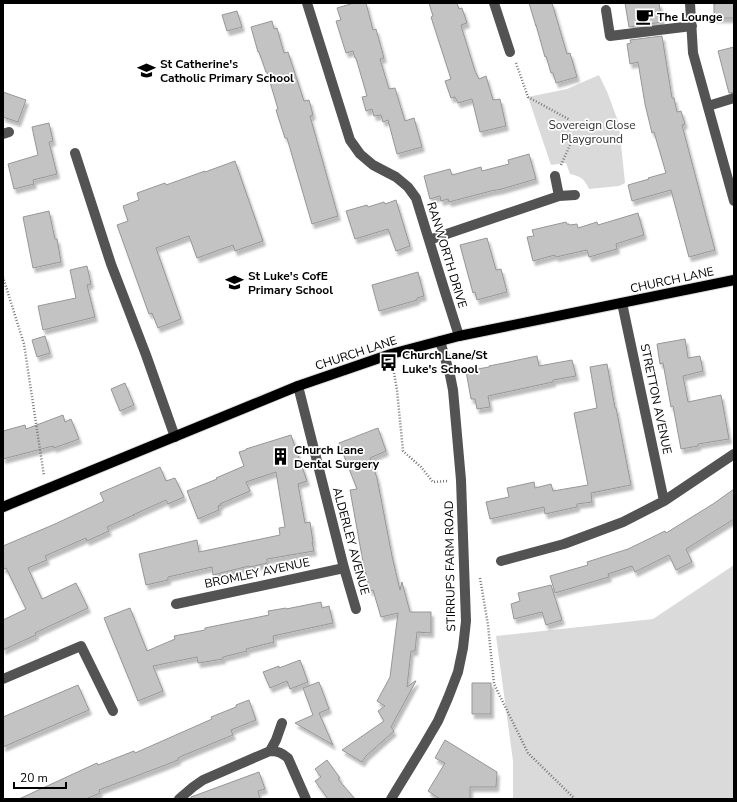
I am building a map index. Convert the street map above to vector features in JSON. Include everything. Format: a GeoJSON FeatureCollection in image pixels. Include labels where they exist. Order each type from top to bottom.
{"type":"FeatureCollection","features":[{"type":"Feature","properties":{"kind":"main road","name":"CHURCH LANE"},"geometry":{"type":"LineString","coordinates":[[3,507],[298,386],[391,354],[459,336],[734,280]]}},
{"type":"Feature","properties":{"kind":"street","name":"RANWORTH DRIVE"},"geometry":{"type":"LineString","coordinates":[[307,3],[350,140],[360,154],[373,165],[396,177],[408,187],[416,198],[444,292],[459,336]]}},
{"type":"Feature","properties":{"kind":"street"},"geometry":{"type":"LineString","coordinates":[[494,3],[510,52]]}},
{"type":"Feature","properties":{"kind":"street"},"geometry":{"type":"LineString","coordinates":[[690,3],[693,53],[734,201]]}},
{"type":"Feature","properties":{"kind":"street"},"geometry":{"type":"LineString","coordinates":[[606,10],[610,36],[692,26]]}},
{"type":"Feature","properties":{"kind":"street"},"geometry":{"type":"LineString","coordinates":[[708,106],[734,98]]}},
{"type":"Feature","properties":{"kind":"street"},"geometry":{"type":"LineString","coordinates":[[75,154],[111,264],[146,355],[174,437]]}},
{"type":"Feature","properties":{"kind":"street"},"geometry":{"type":"LineString","coordinates":[[555,176],[559,196]]}},
{"type":"Feature","properties":{"kind":"street"},"geometry":{"type":"LineString","coordinates":[[429,240],[559,196],[575,195]]}},
{"type":"Feature","properties":{"kind":"street","name":"STRETTON AVENUE"},"geometry":{"type":"LineString","coordinates":[[622,303],[664,501]]}},
{"type":"Feature","properties":{"kind":"street","name":"STIRRUPS FARM ROAD"},"geometry":{"type":"LineString","coordinates":[[390,799],[438,721],[448,698],[458,672],[463,648],[466,621],[461,480],[453,390],[440,341]]}},
{"type":"Feature","properties":{"kind":"street","name":"ALDERLEY AVENUE"},"geometry":{"type":"LineString","coordinates":[[298,386],[344,568],[356,609]]}},
{"type":"Feature","properties":{"kind":"street"},"geometry":{"type":"LineString","coordinates":[[501,561],[564,544],[623,522],[664,501],[734,454]]}},
{"type":"Feature","properties":{"kind":"street","name":"BROMLEY AVENUE"},"geometry":{"type":"LineString","coordinates":[[176,604],[344,568]]}},
{"type":"Feature","properties":{"kind":"street"},"geometry":{"type":"LineString","coordinates":[[3,679],[81,646],[113,711]]}},
{"type":"Feature","properties":{"kind":"street"},"geometry":{"type":"LineString","coordinates":[[270,750],[276,740],[282,723]]}},
{"type":"Feature","properties":{"kind":"street"},"geometry":{"type":"LineString","coordinates":[[179,799],[203,780],[270,750],[283,753],[288,758],[306,799]]}},
{"type":"Feature","properties":{"kind":"path"},"geometry":{"type":"LineString","coordinates":[[510,52],[518,66],[528,97],[570,120]]}},
{"type":"Feature","properties":{"kind":"path"},"geometry":{"type":"LineString","coordinates":[[555,176],[570,145]]}},
{"type":"Feature","properties":{"kind":"path"},"geometry":{"type":"LineString","coordinates":[[3,278],[24,344],[46,489]]}},
{"type":"Feature","properties":{"kind":"path"},"geometry":{"type":"LineString","coordinates":[[391,354],[397,390],[403,451],[421,467],[433,482],[461,480]]}},
{"type":"Feature","properties":{"kind":"path"},"geometry":{"type":"LineString","coordinates":[[479,576],[488,625],[494,684],[528,753],[574,799]]}},
{"type":"Feature","properties":{"kind":"green space","name":"Sovereign Close Playground"},"geometry":{"type":"Polygon","coordinates":[[[599,75],[619,124],[625,183],[619,186],[589,189],[582,178],[570,174],[566,163],[551,165],[528,97],[567,89],[599,75]]]}},
{"type":"Feature","properties":{"kind":"green space"},"geometry":{"type":"Polygon","coordinates":[[[734,565],[734,799],[513,799],[513,761],[496,636],[653,619],[734,565]]]}},
{"type":"Feature","properties":{"kind":"building"},"geometry":{"type":"Polygon","coordinates":[[[354,3],[366,3],[373,30],[376,29],[384,58],[380,59],[389,89],[395,88],[405,121],[414,118],[422,147],[397,154],[388,120],[383,122],[381,115],[374,116],[372,109],[366,111],[362,97],[367,96],[356,58],[353,51],[346,53],[336,21],[341,20],[337,8],[354,3]]]}},
{"type":"Feature","properties":{"kind":"building"},"geometry":{"type":"Polygon","coordinates":[[[429,3],[457,3],[459,9],[462,8],[467,23],[461,25],[475,71],[479,79],[486,76],[493,100],[500,99],[506,126],[480,132],[472,99],[458,103],[455,97],[451,98],[445,81],[451,79],[431,17],[433,16],[429,3]]]}},
{"type":"Feature","properties":{"kind":"building"},"geometry":{"type":"Polygon","coordinates":[[[529,3],[552,3],[567,54],[570,53],[577,77],[556,83],[553,73],[551,73],[546,56],[545,57],[529,3]]]}},
{"type":"Feature","properties":{"kind":"building","name":"The Lounge"},"geometry":{"type":"Polygon","coordinates":[[[625,3],[659,3],[662,22],[629,27],[625,3]]]}},
{"type":"Feature","properties":{"kind":"building"},"geometry":{"type":"Polygon","coordinates":[[[734,3],[734,18],[714,18],[714,4],[734,3]]]}},
{"type":"Feature","properties":{"kind":"building"},"geometry":{"type":"Polygon","coordinates":[[[237,11],[242,27],[227,31],[222,15],[237,11]]]}},
{"type":"Feature","properties":{"kind":"building"},"geometry":{"type":"Polygon","coordinates":[[[272,21],[274,29],[277,28],[284,53],[288,52],[304,101],[309,100],[313,115],[310,116],[338,216],[312,224],[287,138],[285,138],[276,110],[278,109],[267,72],[258,52],[251,27],[272,21]]]}},
{"type":"Feature","properties":{"kind":"building"},"geometry":{"type":"Polygon","coordinates":[[[662,36],[672,98],[674,98],[677,112],[681,111],[685,124],[682,125],[715,250],[689,257],[671,190],[632,201],[628,185],[666,173],[654,132],[652,133],[645,104],[638,62],[630,64],[627,44],[631,43],[630,40],[662,36]]]}},
{"type":"Feature","properties":{"kind":"building"},"geometry":{"type":"Polygon","coordinates":[[[734,47],[734,92],[729,93],[718,51],[734,47]]]}},
{"type":"Feature","properties":{"kind":"building"},"geometry":{"type":"Polygon","coordinates":[[[3,92],[26,100],[18,122],[3,117],[3,92]]]}},
{"type":"Feature","properties":{"kind":"building"},"geometry":{"type":"Polygon","coordinates":[[[49,123],[53,141],[49,142],[57,174],[33,180],[34,184],[14,189],[8,164],[38,155],[32,127],[49,123]]]}},
{"type":"Feature","properties":{"kind":"building"},"geometry":{"type":"Polygon","coordinates":[[[529,154],[536,179],[449,202],[448,199],[441,201],[440,196],[430,199],[424,176],[450,169],[452,175],[481,167],[482,171],[509,164],[508,160],[529,154]]]}},
{"type":"Feature","properties":{"kind":"building"},"geometry":{"type":"Polygon","coordinates":[[[235,161],[263,241],[235,251],[233,245],[197,258],[189,236],[156,248],[181,319],[158,328],[152,313],[149,314],[117,225],[128,221],[123,206],[139,200],[137,193],[165,183],[166,185],[235,161]]]}},
{"type":"Feature","properties":{"kind":"building"},"geometry":{"type":"Polygon","coordinates":[[[396,200],[410,246],[396,251],[388,229],[355,239],[346,211],[367,205],[368,207],[384,202],[385,204],[396,200]]]}},
{"type":"Feature","properties":{"kind":"building"},"geometry":{"type":"Polygon","coordinates":[[[49,211],[55,239],[57,239],[61,262],[33,268],[23,217],[49,211]]]}},
{"type":"Feature","properties":{"kind":"building"},"geometry":{"type":"Polygon","coordinates":[[[638,213],[644,235],[616,244],[617,249],[589,257],[587,250],[556,257],[555,255],[533,261],[527,237],[534,236],[532,230],[566,222],[570,225],[577,224],[578,228],[597,222],[598,225],[638,213]]]}},
{"type":"Feature","properties":{"kind":"building"},"geometry":{"type":"Polygon","coordinates":[[[487,238],[496,270],[501,269],[507,292],[477,300],[475,292],[473,293],[460,245],[487,238]]]}},
{"type":"Feature","properties":{"kind":"building"},"geometry":{"type":"Polygon","coordinates":[[[87,266],[91,284],[87,285],[95,317],[43,330],[38,306],[76,298],[70,270],[87,266]]]}},
{"type":"Feature","properties":{"kind":"building"},"geometry":{"type":"Polygon","coordinates":[[[418,272],[424,296],[417,298],[417,300],[379,311],[372,285],[418,272]]]}},
{"type":"Feature","properties":{"kind":"building"},"geometry":{"type":"Polygon","coordinates":[[[45,336],[50,353],[37,357],[32,340],[45,336]]]}},
{"type":"Feature","properties":{"kind":"building"},"geometry":{"type":"Polygon","coordinates":[[[685,339],[688,358],[700,356],[703,371],[683,376],[688,402],[721,395],[729,439],[698,444],[698,446],[681,449],[673,406],[671,407],[663,363],[660,364],[657,344],[685,339]]]}},
{"type":"Feature","properties":{"kind":"building"},"geometry":{"type":"Polygon","coordinates":[[[537,356],[539,366],[572,360],[576,376],[488,396],[490,407],[477,409],[475,399],[471,399],[466,371],[537,356]]]}},
{"type":"Feature","properties":{"kind":"building"},"geometry":{"type":"Polygon","coordinates":[[[607,364],[631,485],[591,493],[592,502],[577,504],[577,507],[545,514],[544,507],[490,519],[486,502],[509,497],[507,488],[534,482],[535,488],[551,484],[553,491],[588,485],[574,413],[597,408],[590,367],[607,364]]]}},
{"type":"Feature","properties":{"kind":"building"},"geometry":{"type":"Polygon","coordinates":[[[125,383],[134,405],[120,411],[111,389],[125,383]]]}},
{"type":"Feature","properties":{"kind":"building"},"geometry":{"type":"Polygon","coordinates":[[[63,415],[65,422],[71,419],[79,439],[54,448],[53,446],[3,459],[3,431],[25,425],[26,429],[63,415]]]}},
{"type":"Feature","properties":{"kind":"building"},"geometry":{"type":"Polygon","coordinates":[[[378,428],[386,451],[370,458],[377,478],[400,590],[402,582],[410,612],[431,612],[431,633],[417,632],[415,651],[411,651],[407,687],[416,681],[391,727],[394,731],[366,756],[362,762],[342,750],[384,721],[378,711],[385,706],[377,701],[390,677],[398,613],[381,617],[373,590],[370,591],[363,562],[350,490],[357,489],[339,443],[378,428]]]}},
{"type":"Feature","properties":{"kind":"building"},"geometry":{"type":"Polygon","coordinates":[[[291,435],[307,481],[298,484],[305,523],[310,522],[314,551],[267,559],[267,563],[213,575],[212,567],[168,577],[168,580],[146,585],[139,554],[197,540],[199,552],[280,535],[279,528],[285,527],[276,472],[246,482],[250,491],[220,504],[221,505],[218,506],[219,510],[198,519],[187,491],[244,466],[239,452],[291,435]]]}},
{"type":"Feature","properties":{"kind":"building"},"geometry":{"type":"Polygon","coordinates":[[[160,467],[166,481],[175,478],[184,497],[168,504],[166,500],[133,515],[107,527],[109,531],[87,541],[86,538],[45,556],[47,560],[28,568],[42,599],[76,583],[88,608],[3,650],[3,620],[26,609],[6,568],[3,569],[3,546],[104,501],[100,493],[160,467]]]}},
{"type":"Feature","properties":{"kind":"building"},"geometry":{"type":"Polygon","coordinates":[[[734,489],[734,519],[686,549],[692,562],[676,570],[669,555],[635,572],[632,566],[608,574],[609,577],[555,593],[550,576],[588,565],[587,562],[628,549],[665,531],[666,533],[734,489]]]}},
{"type":"Feature","properties":{"kind":"building"},"geometry":{"type":"Polygon","coordinates":[[[551,585],[562,620],[546,625],[542,612],[514,619],[511,604],[520,601],[518,593],[551,585]]]}},
{"type":"Feature","properties":{"kind":"building"},"geometry":{"type":"Polygon","coordinates":[[[321,602],[322,608],[329,606],[333,623],[273,636],[274,642],[246,649],[247,651],[223,657],[223,659],[198,663],[197,657],[153,666],[163,691],[138,701],[104,618],[130,608],[147,651],[175,639],[174,636],[269,615],[268,611],[321,602]]]}},
{"type":"Feature","properties":{"kind":"building"},"geometry":{"type":"Polygon","coordinates":[[[300,660],[308,682],[290,689],[287,681],[270,688],[263,672],[300,660]]]}},
{"type":"Feature","properties":{"kind":"building"},"geometry":{"type":"Polygon","coordinates":[[[319,682],[329,709],[319,713],[333,745],[295,723],[313,715],[303,688],[319,682]]]}},
{"type":"Feature","properties":{"kind":"building"},"geometry":{"type":"Polygon","coordinates":[[[472,683],[491,683],[491,714],[472,714],[472,683]]]}},
{"type":"Feature","properties":{"kind":"building"},"geometry":{"type":"Polygon","coordinates":[[[78,685],[89,710],[3,747],[3,717],[78,685]]]}},
{"type":"Feature","properties":{"kind":"building"},"geometry":{"type":"Polygon","coordinates":[[[249,700],[256,720],[231,730],[233,735],[182,756],[178,758],[178,760],[99,790],[100,793],[86,799],[19,799],[97,763],[98,765],[134,751],[135,753],[212,719],[211,717],[249,700]]]}},
{"type":"Feature","properties":{"kind":"building"},"geometry":{"type":"Polygon","coordinates":[[[445,740],[497,772],[496,787],[470,787],[470,799],[440,799],[428,791],[445,763],[435,758],[445,740]]]}},
{"type":"Feature","properties":{"kind":"building"},"geometry":{"type":"Polygon","coordinates":[[[327,760],[340,778],[338,779],[355,799],[328,799],[315,781],[321,777],[315,769],[327,760]]]}},
{"type":"Feature","properties":{"kind":"building"},"geometry":{"type":"Polygon","coordinates":[[[259,772],[265,789],[258,791],[260,799],[191,799],[191,797],[259,772]]]}},
{"type":"Feature","properties":{"kind":"place","name":"The Lounge"},"geometry":{"type":"Point","coordinates":[644,17]}},
{"type":"Feature","properties":{"kind":"place","name":"St Catherine's Catholic Primary School"},"geometry":{"type":"Point","coordinates":[147,71]}},
{"type":"Feature","properties":{"kind":"place","name":"St Luke's CofE Primary School"},"geometry":{"type":"Point","coordinates":[235,283]}},
{"type":"Feature","properties":{"kind":"place","name":"Church Lane/St Luke's School"},"geometry":{"type":"Point","coordinates":[389,362]}},
{"type":"Feature","properties":{"kind":"place","name":"Church Lane Dental Surgery"},"geometry":{"type":"Point","coordinates":[281,457]}}]}
